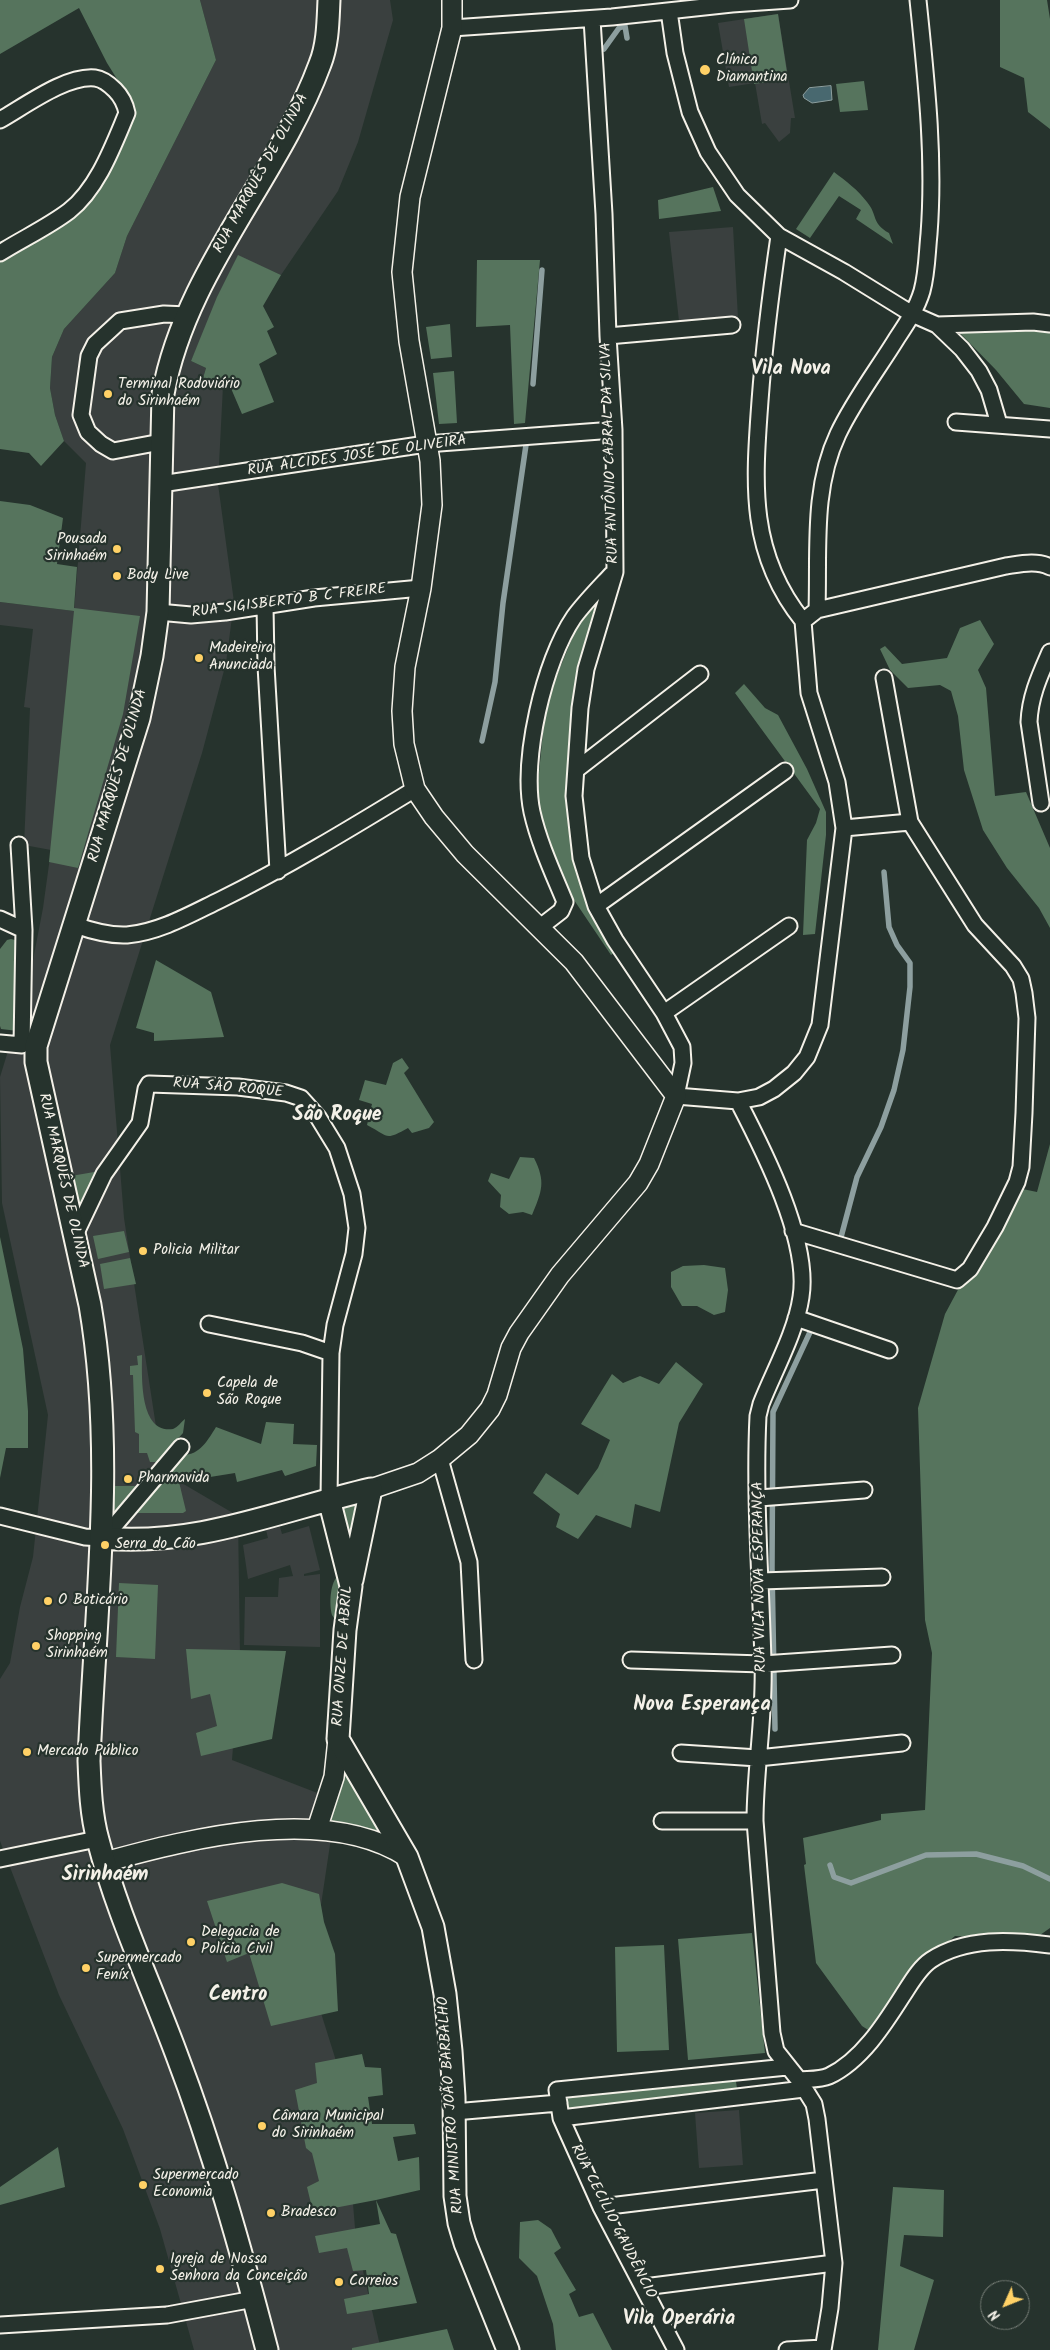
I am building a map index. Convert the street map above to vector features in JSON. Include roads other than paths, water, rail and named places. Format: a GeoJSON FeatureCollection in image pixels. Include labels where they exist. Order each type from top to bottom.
{"type":"FeatureCollection","features":[{"type":"Feature","properties":{"kind":"main road","name":"RUA MARQUÊS DE OLINDA"},"geometry":{"type":"LineString","coordinates":[[268,2350],[225,2193],[177,2054],[128,1930],[97,1839],[90,1793],[89,1761],[103,1535],[104,1438],[96,1341],[36,1062],[29,1045],[75,925],[139,718],[152,656],[158,612],[161,442],[163,394],[167,372],[188,315],[214,261],[286,135],[309,90],[321,62],[327,34],[329,0]]}},
{"type":"Feature","properties":{"kind":"main road"},"geometry":{"type":"LineString","coordinates":[[103,1535],[174,1539],[202,1534],[372,1489],[351,1586]]}},
{"type":"Feature","properties":{"kind":"main road","name":"RUA ONZE DE ABRIL"},"geometry":{"type":"LineString","coordinates":[[329,1499],[351,1586],[345,1630],[338,1739],[407,1857]]}},
{"type":"Feature","properties":{"kind":"main road","name":"RUA MINISTRO JOÃO BARBALHO"},"geometry":{"type":"LineString","coordinates":[[407,1857],[433,1927],[445,1994],[454,2112],[455,2196],[459,2222],[464,2243],[508,2350]]}},
{"type":"Feature","properties":{"kind":"street"},"geometry":{"type":"LineString","coordinates":[[452,0],[452,28],[410,197],[402,272],[409,341],[430,461],[432,505],[421,588],[405,667],[402,711],[404,744],[415,789],[434,817],[465,854],[574,962],[676,1096],[738,1102],[759,1096],[784,1082],[807,1057],[816,1039],[820,1025],[844,828],[836,782],[809,693],[803,621],[790,604],[776,577],[762,537],[756,510],[756,452],[766,328],[779,236]]}},
{"type":"Feature","properties":{"kind":"street"},"geometry":{"type":"LineString","coordinates":[[452,28],[592,19],[612,17],[636,10],[669,11],[790,0]]}},
{"type":"Feature","properties":{"kind":"street"},"geometry":{"type":"LineString","coordinates":[[816,610],[817,534],[824,476],[828,461],[844,423],[912,314],[922,290],[926,267],[931,188],[930,107],[918,0]]}},
{"type":"Feature","properties":{"kind":"street"},"geometry":{"type":"LineString","coordinates":[[669,11],[675,53],[690,112],[708,152],[742,201],[779,236],[844,272],[912,314],[937,325],[962,349],[979,371],[989,390],[999,424]]}},
{"type":"Feature","properties":{"kind":"street","name":"RUA ANTÔNIO CABRAL DA SILVA"},"geometry":{"type":"LineString","coordinates":[[592,19],[604,214],[608,336],[614,430],[615,572],[586,669],[580,708],[574,796],[581,858],[596,906],[615,940],[664,1013],[675,1032],[683,1054],[676,1096]]}},
{"type":"Feature","properties":{"kind":"street"},"geometry":{"type":"LineString","coordinates":[[0,120],[55,88],[78,79],[95,78],[109,84],[121,96],[127,113],[111,152],[91,186],[69,211],[0,253]]}},
{"type":"Feature","properties":{"kind":"street"},"geometry":{"type":"LineString","coordinates":[[161,442],[112,450],[101,444],[88,432],[82,415],[89,356],[95,344],[120,321],[164,314],[188,315]]}},
{"type":"Feature","properties":{"kind":"street"},"geometry":{"type":"LineString","coordinates":[[937,325],[1033,322],[1050,324]]}},
{"type":"Feature","properties":{"kind":"street"},"geometry":{"type":"LineString","coordinates":[[608,336],[732,325]]}},
{"type":"Feature","properties":{"kind":"street"},"geometry":{"type":"LineString","coordinates":[[956,422],[1050,429]]}},
{"type":"Feature","properties":{"kind":"street","name":"RUA ALCIDES JOSÉ DE OLIVEIRA"},"geometry":{"type":"LineString","coordinates":[[161,484],[426,444],[614,430]]}},
{"type":"Feature","properties":{"kind":"street"},"geometry":{"type":"LineString","coordinates":[[803,621],[816,610],[1006,566],[1042,564],[1050,567]]}},
{"type":"Feature","properties":{"kind":"street"},"geometry":{"type":"LineString","coordinates":[[539,928],[561,911],[565,902],[544,852],[531,799],[531,761],[541,693],[561,638],[583,606],[615,572]]}},
{"type":"Feature","properties":{"kind":"street","name":"RUA SIGISBERTO B C FREIRE"},"geometry":{"type":"LineString","coordinates":[[158,612],[191,615],[314,598],[421,588]]}},
{"type":"Feature","properties":{"kind":"street"},"geometry":{"type":"LineString","coordinates":[[265,605],[266,666],[278,871]]}},
{"type":"Feature","properties":{"kind":"street"},"geometry":{"type":"LineString","coordinates":[[1042,803],[1029,722],[1029,709],[1036,684],[1050,652]]}},
{"type":"Feature","properties":{"kind":"street"},"geometry":{"type":"LineString","coordinates":[[576,770],[700,674]]}},
{"type":"Feature","properties":{"kind":"street"},"geometry":{"type":"LineString","coordinates":[[793,1232],[951,1280],[962,1278],[970,1269],[995,1227],[1017,1182],[1020,1167],[1027,1018],[1020,979],[1013,966],[975,925],[910,822],[884,678]]}},
{"type":"Feature","properties":{"kind":"street"},"geometry":{"type":"LineString","coordinates":[[596,906],[785,771]]}},
{"type":"Feature","properties":{"kind":"street"},"geometry":{"type":"LineString","coordinates":[[75,925],[91,931],[129,934],[173,923],[278,871],[415,789]]}},
{"type":"Feature","properties":{"kind":"street"},"geometry":{"type":"LineString","coordinates":[[844,828],[910,822]]}},
{"type":"Feature","properties":{"kind":"street"},"geometry":{"type":"LineString","coordinates":[[0,1043],[29,1045],[19,845]]}},
{"type":"Feature","properties":{"kind":"street"},"geometry":{"type":"LineString","coordinates":[[0,918],[24,930]]}},
{"type":"Feature","properties":{"kind":"street"},"geometry":{"type":"LineString","coordinates":[[664,1013],[789,926]]}},
{"type":"Feature","properties":{"kind":"street","name":"RUA SÃO ROQUE"},"geometry":{"type":"LineString","coordinates":[[74,1236],[104,1174],[140,1123],[146,1089],[151,1083],[238,1087],[286,1093],[301,1098],[318,1117],[337,1148],[355,1210],[354,1254],[335,1325],[331,1352],[329,1499]]}},
{"type":"Feature","properties":{"kind":"street"},"geometry":{"type":"LineString","coordinates":[[372,1489],[418,1473],[440,1459],[469,1435],[490,1409],[497,1396],[511,1348],[519,1333],[560,1275],[638,1183],[649,1164],[676,1096]]}},
{"type":"Feature","properties":{"kind":"street","name":"RUA VILA NOVA ESPERANÇA"},"geometry":{"type":"LineString","coordinates":[[738,1102],[777,1185],[793,1232],[804,1279],[796,1318],[761,1404],[758,1429],[764,1664],[755,1822],[770,2020],[776,2051],[814,2104],[824,2180],[834,2263],[830,2308],[823,2349]]}},
{"type":"Feature","properties":{"kind":"street"},"geometry":{"type":"LineString","coordinates":[[796,1318],[889,1350]]}},
{"type":"Feature","properties":{"kind":"street"},"geometry":{"type":"LineString","coordinates":[[209,1324],[302,1343],[331,1352]]}},
{"type":"Feature","properties":{"kind":"street"},"geometry":{"type":"LineString","coordinates":[[0,1516],[85,1537],[103,1535],[115,1525],[181,1447]]}},
{"type":"Feature","properties":{"kind":"street"},"geometry":{"type":"LineString","coordinates":[[440,1459],[469,1562],[474,1660]]}},
{"type":"Feature","properties":{"kind":"street"},"geometry":{"type":"LineString","coordinates":[[759,1498],[864,1490]]}},
{"type":"Feature","properties":{"kind":"street"},"geometry":{"type":"LineString","coordinates":[[761,1581],[882,1577]]}},
{"type":"Feature","properties":{"kind":"street"},"geometry":{"type":"LineString","coordinates":[[631,1660],[764,1664],[892,1655]]}},
{"type":"Feature","properties":{"kind":"street"},"geometry":{"type":"LineString","coordinates":[[317,1829],[334,1777],[338,1739]]}},
{"type":"Feature","properties":{"kind":"street"},"geometry":{"type":"LineString","coordinates":[[681,1753],[758,1758],[902,1743]]}},
{"type":"Feature","properties":{"kind":"street"},"geometry":{"type":"LineString","coordinates":[[662,1821],[755,1822]]}},
{"type":"Feature","properties":{"kind":"street"},"geometry":{"type":"LineString","coordinates":[[105,1862],[208,1837],[237,1832],[317,1829],[367,1839],[396,1850],[407,1857]]}},
{"type":"Feature","properties":{"kind":"street"},"geometry":{"type":"LineString","coordinates":[[0,1859],[97,1839]]}},
{"type":"Feature","properties":{"kind":"street"},"geometry":{"type":"LineString","coordinates":[[454,2112],[802,2085],[828,2077],[857,2055],[876,2034],[918,1973],[932,1960],[951,1951],[978,1944],[1024,1942],[1050,1945]]}},
{"type":"Feature","properties":{"kind":"street"},"geometry":{"type":"LineString","coordinates":[[559,2104],[788,2067]]}},
{"type":"Feature","properties":{"kind":"street","name":"RUA CECÍLIO GAUDÊNCIO"},"geometry":{"type":"LineString","coordinates":[[559,2104],[601,2207],[676,2350]]}},
{"type":"Feature","properties":{"kind":"street"},"geometry":{"type":"LineString","coordinates":[[601,2207],[824,2180]]}},
{"type":"Feature","properties":{"kind":"street"},"geometry":{"type":"LineString","coordinates":[[644,2287],[834,2263]]}},
{"type":"Feature","properties":{"kind":"street"},"geometry":{"type":"LineString","coordinates":[[0,2325],[167,2316],[254,2299]]}},
{"type":"Feature","properties":{"kind":"street"},"geometry":{"type":"LineString","coordinates":[[787,2350],[823,2349]]}},
{"type":"Feature","properties":{"kind":"water"},"geometry":{"type":"Polygon","coordinates":[[[831,86],[832,100],[812,103],[804,98],[803,95],[809,88],[831,86]]]}},
{"type":"Feature","properties":{"kind":"waterway"},"geometry":{"type":"LineString","coordinates":[[604,49],[619,28],[625,26],[627,38]]}},
{"type":"Feature","properties":{"kind":"waterway"},"geometry":{"type":"LineString","coordinates":[[533,384],[542,270]]}},
{"type":"Feature","properties":{"kind":"waterway"},"geometry":{"type":"LineString","coordinates":[[482,741],[495,682],[503,603],[527,438]]}},
{"type":"Feature","properties":{"kind":"waterway"},"geometry":{"type":"LineString","coordinates":[[840,1241],[857,1177],[881,1127],[894,1090],[903,1050],[910,987],[910,963],[897,945],[889,927],[884,872]]}},
{"type":"Feature","properties":{"kind":"waterway"},"geometry":{"type":"LineString","coordinates":[[775,1729],[772,1568],[773,1412],[811,1330]]}},
{"type":"Feature","properties":{"kind":"waterway"},"geometry":{"type":"LineString","coordinates":[[830,1865],[834,1877],[851,1883],[926,1855],[976,1854],[1023,1866],[1050,1879]]}},
{"type":"Feature","properties":{"kind":"place","name":"Clínica Diamantina"},"geometry":{"type":"Point","coordinates":[705,70]}},
{"type":"Feature","properties":{"kind":"place","name":"Terminal Rodoviário do Sirinhaém"},"geometry":{"type":"Point","coordinates":[108,394]}},
{"type":"Feature","properties":{"kind":"place","name":"Pousada Sirinhaém"},"geometry":{"type":"Point","coordinates":[117,549]}},
{"type":"Feature","properties":{"kind":"place","name":"Body Live"},"geometry":{"type":"Point","coordinates":[117,576]}},
{"type":"Feature","properties":{"kind":"place","name":"Madeireira Anunciada"},"geometry":{"type":"Point","coordinates":[199,658]}},
{"type":"Feature","properties":{"kind":"place","name":"Policia Militar"},"geometry":{"type":"Point","coordinates":[143,1251]}},
{"type":"Feature","properties":{"kind":"place","name":"Capela de São Roque"},"geometry":{"type":"Point","coordinates":[207,1393]}},
{"type":"Feature","properties":{"kind":"place","name":"Pharmavida"},"geometry":{"type":"Point","coordinates":[128,1479]}},
{"type":"Feature","properties":{"kind":"place","name":"Serra do Cão"},"geometry":{"type":"Point","coordinates":[105,1545]}},
{"type":"Feature","properties":{"kind":"place","name":"O Boticário"},"geometry":{"type":"Point","coordinates":[48,1601]}},
{"type":"Feature","properties":{"kind":"place","name":"Shopping Sirinhaém"},"geometry":{"type":"Point","coordinates":[36,1646]}},
{"type":"Feature","properties":{"kind":"place","name":"Mercado Público"},"geometry":{"type":"Point","coordinates":[27,1752]}},
{"type":"Feature","properties":{"kind":"place","name":"Delegacia de Polícia Civil"},"geometry":{"type":"Point","coordinates":[191,1942]}},
{"type":"Feature","properties":{"kind":"place","name":"Supermercado Feníx"},"geometry":{"type":"Point","coordinates":[86,1968]}},
{"type":"Feature","properties":{"kind":"place","name":"Câmara Municipal do Sirinhaém"},"geometry":{"type":"Point","coordinates":[262,2126]}},
{"type":"Feature","properties":{"kind":"place","name":"Supermercado Economia"},"geometry":{"type":"Point","coordinates":[143,2185]}},
{"type":"Feature","properties":{"kind":"place","name":"Bradesco"},"geometry":{"type":"Point","coordinates":[271,2213]}},
{"type":"Feature","properties":{"kind":"place","name":"Igreja de Nossa Senhora da Conceição"},"geometry":{"type":"Point","coordinates":[160,2269]}},
{"type":"Feature","properties":{"kind":"place","name":"Correios"},"geometry":{"type":"Point","coordinates":[339,2282]}},
{"type":"Feature","properties":{"kind":"district","name":"Vila Nova"},"geometry":{"type":"Point","coordinates":[791,371]}},
{"type":"Feature","properties":{"kind":"district","name":"São Roque"},"geometry":{"type":"Point","coordinates":[337,1117]}},
{"type":"Feature","properties":{"kind":"district","name":"Nova Esperança"},"geometry":{"type":"Point","coordinates":[702,1707]}},
{"type":"Feature","properties":{"kind":"district","name":"Sirinhaém"},"geometry":{"type":"Point","coordinates":[105,1877]}},
{"type":"Feature","properties":{"kind":"district","name":"Centro"},"geometry":{"type":"Point","coordinates":[238,1997]}},
{"type":"Feature","properties":{"kind":"district","name":"Vila Operária"},"geometry":{"type":"Point","coordinates":[679,2321]}}]}
